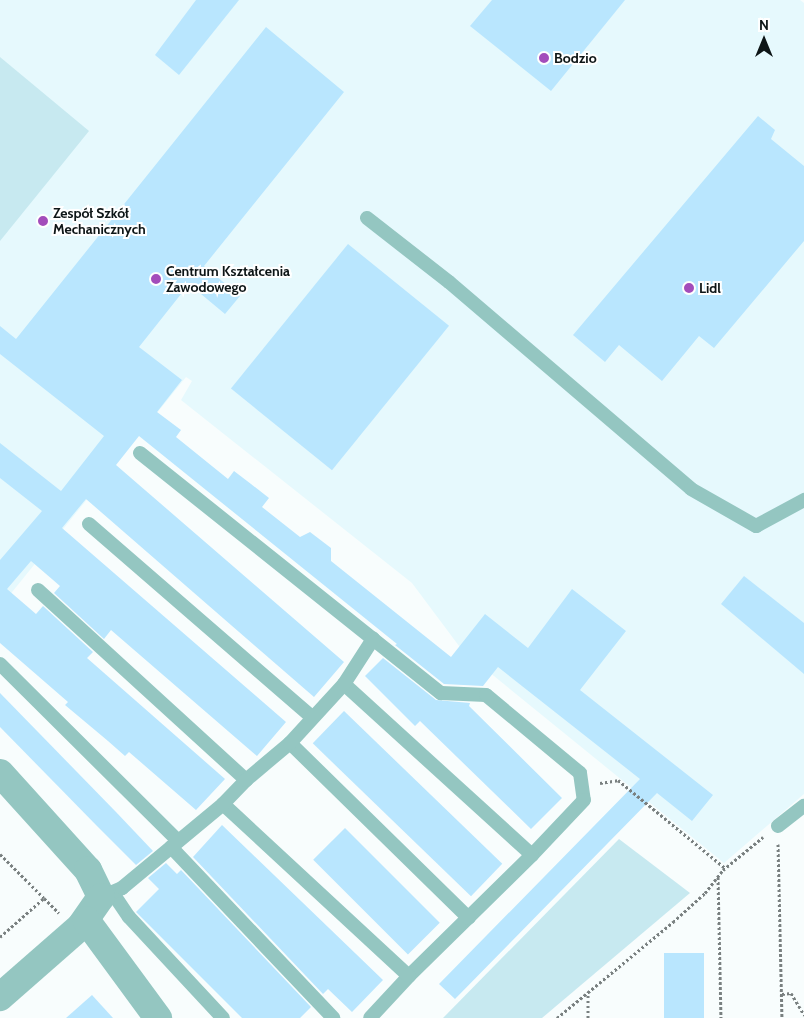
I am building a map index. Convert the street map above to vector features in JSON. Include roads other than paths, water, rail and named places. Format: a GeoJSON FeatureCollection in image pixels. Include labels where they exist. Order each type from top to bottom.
{"type":"FeatureCollection","features":[{"type":"Feature","properties":{"kind":"street"},"geometry":{"type":"LineString","coordinates":[[0,773],[88,870],[106,894],[86,920],[0,996]]}},
{"type":"Feature","properties":{"kind":"street"},"geometry":{"type":"LineString","coordinates":[[86,920],[158,1018]]}},
{"type":"Feature","properties":{"kind":"lane"},"geometry":{"type":"LineString","coordinates":[[367,218],[449,282],[691,489],[756,526],[804,500]]}},
{"type":"Feature","properties":{"kind":"lane"},"geometry":{"type":"LineString","coordinates":[[140,453],[441,693],[486,695],[580,774],[584,800],[532,855],[409,976],[370,1018]]}},
{"type":"Feature","properties":{"kind":"lane"},"geometry":{"type":"LineString","coordinates":[[90,524],[312,717]]}},
{"type":"Feature","properties":{"kind":"lane"},"geometry":{"type":"LineString","coordinates":[[38,590],[246,780]]}},
{"type":"Feature","properties":{"kind":"lane"},"geometry":{"type":"LineString","coordinates":[[223,1018],[106,894],[122,888],[224,804],[246,780],[290,743],[344,684],[373,639]]}},
{"type":"Feature","properties":{"kind":"lane"},"geometry":{"type":"LineString","coordinates":[[0,664],[174,844],[333,1018]]}},
{"type":"Feature","properties":{"kind":"lane"},"geometry":{"type":"LineString","coordinates":[[344,684],[532,855]]}},
{"type":"Feature","properties":{"kind":"lane"},"geometry":{"type":"LineString","coordinates":[[290,743],[469,918]]}},
{"type":"Feature","properties":{"kind":"lane"},"geometry":{"type":"LineString","coordinates":[[224,804],[409,976]]}},
{"type":"Feature","properties":{"kind":"lane"},"geometry":{"type":"LineString","coordinates":[[778,826],[804,806]]}},
{"type":"Feature","properties":{"kind":"place","name":"Bodzio"},"geometry":{"type":"Point","coordinates":[544,58]}},
{"type":"Feature","properties":{"kind":"place","name":"Zespół Szkół Mechanicznych"},"geometry":{"type":"Point","coordinates":[43,221]}},
{"type":"Feature","properties":{"kind":"place","name":"Centrum Kształcenia Zawodowego"},"geometry":{"type":"Point","coordinates":[156,279]}},
{"type":"Feature","properties":{"kind":"place","name":"Lidl"},"geometry":{"type":"Point","coordinates":[689,288]}}]}
